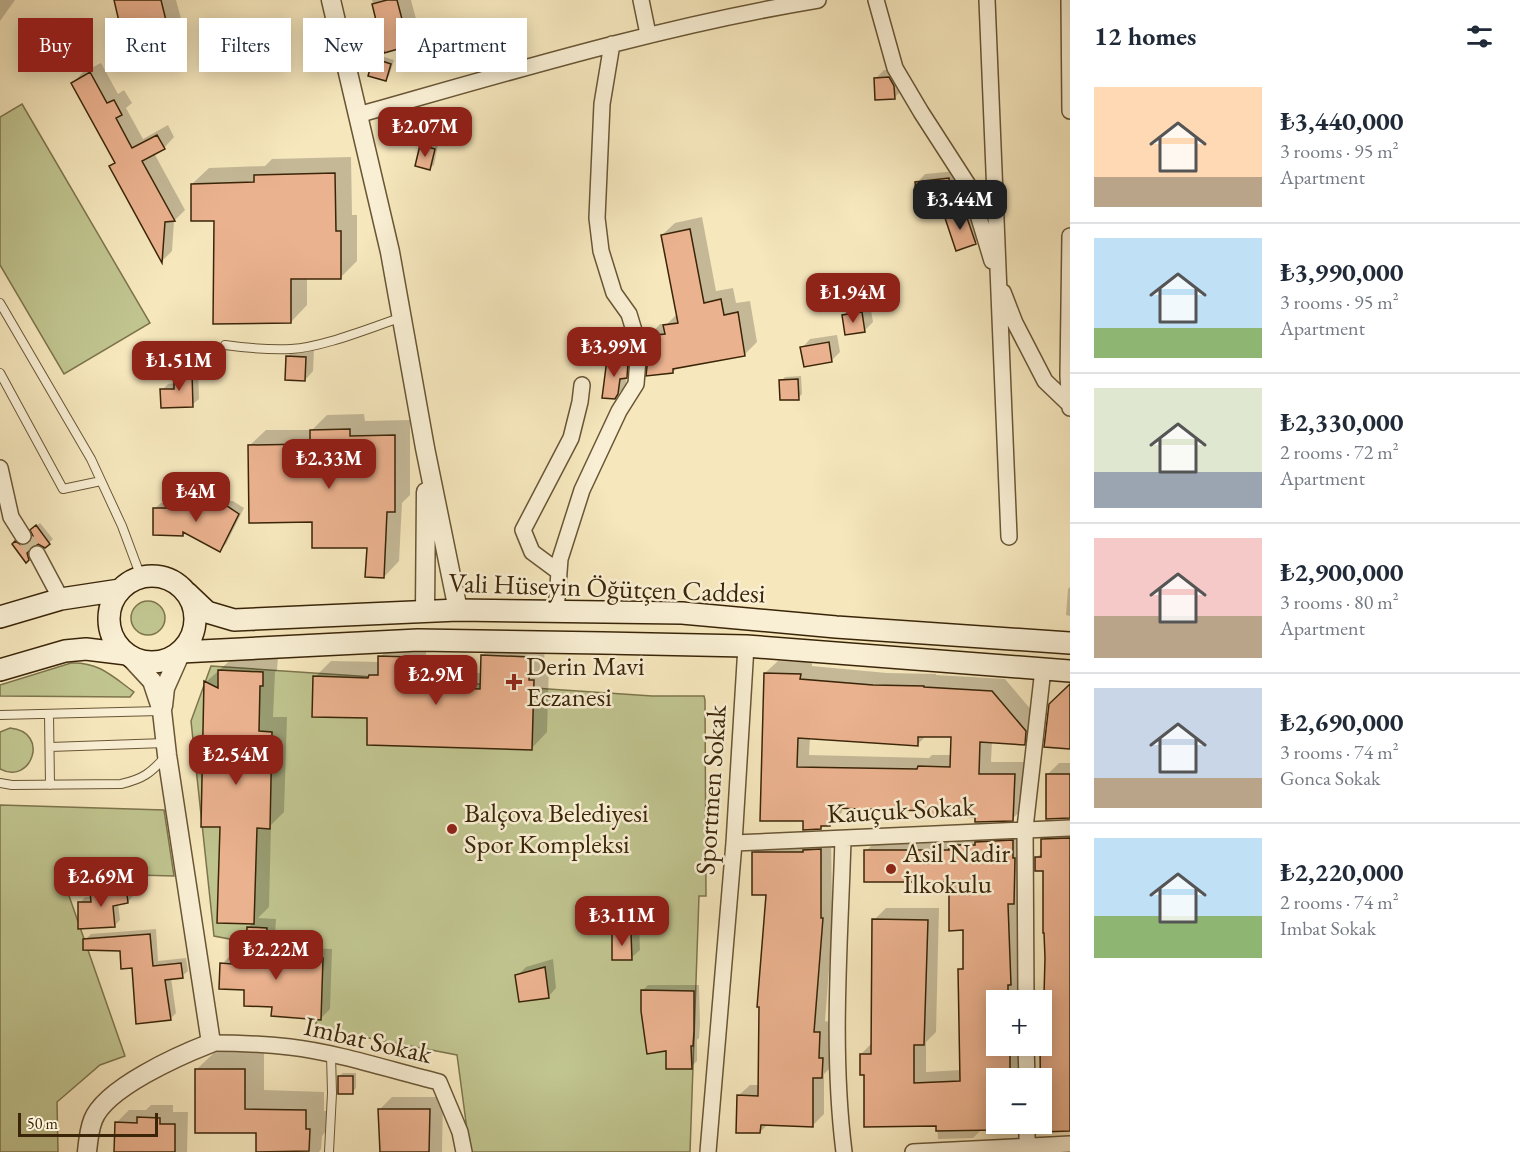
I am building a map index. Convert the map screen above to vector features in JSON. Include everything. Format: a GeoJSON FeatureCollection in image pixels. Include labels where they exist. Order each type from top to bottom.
{"type":"FeatureCollection","features":[{"type":"Feature","properties":{"kind":"main road"},"geometry":{"type":"LineString","coordinates":[[159,576],[175,581],[187,593],[193,607],[194,632],[191,641],[181,652],[154,662],[140,661],[127,654],[112,638],[109,624],[109,610],[120,590],[129,582],[141,577],[159,576]]}},
{"type":"Feature","properties":{"kind":"main road"},"geometry":{"type":"LineString","coordinates":[[0,617],[61,599],[120,590]]}},
{"type":"Feature","properties":{"kind":"main road","name":"Vali Hüseyin Öğütçen Caddesi"},"geometry":{"type":"LineString","coordinates":[[187,593],[207,612],[234,620],[458,610],[682,613],[836,627],[1070,643]]}},
{"type":"Feature","properties":{"kind":"main road"},"geometry":{"type":"LineString","coordinates":[[418,640],[458,610]]}},
{"type":"Feature","properties":{"kind":"main road","name":"Vali Hüseyin Öğütçen Caddesi"},"geometry":{"type":"LineString","coordinates":[[181,652],[418,640],[746,646],[1070,671]]}},
{"type":"Feature","properties":{"kind":"main road"},"geometry":{"type":"LineString","coordinates":[[0,670],[65,651],[86,649],[127,654]]}},
{"type":"Feature","properties":{"kind":"street"},"geometry":{"type":"LineString","coordinates":[[331,0],[390,252],[425,448],[458,610]]}},
{"type":"Feature","properties":{"kind":"street"},"geometry":{"type":"LineString","coordinates":[[641,0],[648,34]]}},
{"type":"Feature","properties":{"kind":"street"},"geometry":{"type":"LineString","coordinates":[[358,115],[648,34],[818,0]]}},
{"type":"Feature","properties":{"kind":"street"},"geometry":{"type":"LineString","coordinates":[[876,0],[895,68],[970,188],[998,278],[1015,323],[1045,381],[1070,406]]}},
{"type":"Feature","properties":{"kind":"street"},"geometry":{"type":"LineString","coordinates":[[987,0],[1009,537]]}},
{"type":"Feature","properties":{"kind":"street"},"geometry":{"type":"LineString","coordinates":[[1069,0],[1070,111]]}},
{"type":"Feature","properties":{"kind":"street"},"geometry":{"type":"LineString","coordinates":[[556,612],[560,559],[582,490],[619,411],[636,384],[639,347],[628,314],[614,292],[602,251],[597,218],[602,104],[612,44]]}},
{"type":"Feature","properties":{"kind":"street"},"geometry":{"type":"LineString","coordinates":[[1070,236],[1070,406]]}},
{"type":"Feature","properties":{"kind":"street"},"geometry":{"type":"LineString","coordinates":[[1045,381],[1069,376]]}},
{"type":"Feature","properties":{"kind":"street"},"geometry":{"type":"LineString","coordinates":[[559,572],[532,552],[523,530],[571,438],[582,385]]}},
{"type":"Feature","properties":{"kind":"street"},"geometry":{"type":"LineString","coordinates":[[425,448],[425,611]]}},
{"type":"Feature","properties":{"kind":"street"},"geometry":{"type":"LineString","coordinates":[[0,468],[6,516],[23,536]]}},
{"type":"Feature","properties":{"kind":"street"},"geometry":{"type":"LineString","coordinates":[[37,554],[61,599]]}},
{"type":"Feature","properties":{"kind":"street","name":"Sportmen Sokak"},"geometry":{"type":"LineString","coordinates":[[708,1152],[734,843],[746,646]]}},
{"type":"Feature","properties":{"kind":"street"},"geometry":{"type":"LineString","coordinates":[[162,711],[165,688],[181,652]]}},
{"type":"Feature","properties":{"kind":"street"},"geometry":{"type":"LineString","coordinates":[[87,1152],[93,1119],[108,1099],[123,1087],[211,1043],[162,711],[152,681],[127,654]]}},
{"type":"Feature","properties":{"kind":"street"},"geometry":{"type":"LineString","coordinates":[[1026,990],[1025,828],[1043,669]]}},
{"type":"Feature","properties":{"kind":"street","name":"Kauçuk Sokak"},"geometry":{"type":"LineString","coordinates":[[734,843],[1025,828],[1070,828]]}},
{"type":"Feature","properties":{"kind":"street"},"geometry":{"type":"LineString","coordinates":[[843,839],[837,1035],[844,1152]]}},
{"type":"Feature","properties":{"kind":"street","name":"Imbat Sokak"},"geometry":{"type":"LineString","coordinates":[[211,1043],[253,1043],[292,1047],[439,1082],[460,1132],[464,1152]]}},
{"type":"Feature","properties":{"kind":"street"},"geometry":{"type":"LineString","coordinates":[[913,1152],[1027,1149],[1070,1144]]}},
{"type":"Feature","properties":{"kind":"lane"},"geometry":{"type":"LineString","coordinates":[[0,303],[91,459],[122,526],[141,577]]}},
{"type":"Feature","properties":{"kind":"lane"},"geometry":{"type":"LineString","coordinates":[[225,345],[294,349],[341,338],[402,318]]}},
{"type":"Feature","properties":{"kind":"lane"},"geometry":{"type":"LineString","coordinates":[[0,374],[63,489],[101,481]]}},
{"type":"Feature","properties":{"kind":"lane"},"geometry":{"type":"LineString","coordinates":[[0,715],[162,711]]}},
{"type":"Feature","properties":{"kind":"lane"},"geometry":{"type":"LineString","coordinates":[[49,714],[50,785]]}},
{"type":"Feature","properties":{"kind":"lane"},"geometry":{"type":"LineString","coordinates":[[0,783],[12,785],[121,784],[139,780],[153,771],[166,749],[50,747]]}},
{"type":"Feature","properties":{"kind":"lane"},"geometry":{"type":"LineString","coordinates":[[329,1152],[332,1094],[331,1055]]}},
{"type":"Feature","properties":{"kind":"green space"},"geometry":{"type":"Polygon","coordinates":[[[22,104],[150,323],[64,374],[0,265],[0,117],[22,104]]]}},
{"type":"Feature","properties":{"kind":"green space"},"geometry":{"type":"Polygon","coordinates":[[[148,601],[160,606],[165,618],[160,630],[148,635],[136,630],[131,618],[136,606],[148,601]]]}},
{"type":"Feature","properties":{"kind":"green space"},"geometry":{"type":"Polygon","coordinates":[[[71,663],[81,663],[97,668],[134,692],[130,697],[0,696],[0,685],[71,663]]]}},
{"type":"Feature","properties":{"kind":"green space","name":"Balçova Belediyesi Spor Kompleksi"},"geometry":{"type":"Polygon","coordinates":[[[211,666],[652,696],[704,696],[706,896],[699,896],[690,1152],[470,1152],[457,1055],[316,1028],[316,978],[251,971],[245,942],[214,936],[191,721],[211,666]]]}},
{"type":"Feature","properties":{"kind":"green space"},"geometry":{"type":"Polygon","coordinates":[[[10,728],[23,732],[30,738],[33,747],[28,765],[11,772],[0,769],[0,732],[10,728]]]}},
{"type":"Feature","properties":{"kind":"green space"},"geometry":{"type":"Polygon","coordinates":[[[0,805],[164,810],[174,876],[61,873],[125,1056],[100,1065],[57,1102],[58,1152],[0,1152],[0,805]]]}},
{"type":"Feature","properties":{"kind":"building"},"geometry":{"type":"Polygon","coordinates":[[[114,0],[161,0],[165,18],[118,18],[114,0]]]}},
{"type":"Feature","properties":{"kind":"building"},"geometry":{"type":"Polygon","coordinates":[[[397,0],[402,18],[396,18],[396,50],[384,53],[384,18],[375,18],[372,4],[397,0]]]}},
{"type":"Feature","properties":{"kind":"building"},"geometry":{"type":"Polygon","coordinates":[[[384,62],[391,64],[386,81],[368,76],[369,72],[384,72],[384,62]]]}},
{"type":"Feature","properties":{"kind":"building"},"geometry":{"type":"Polygon","coordinates":[[[90,72],[107,103],[114,100],[122,115],[116,118],[132,148],[157,135],[165,149],[142,161],[175,221],[165,222],[162,263],[109,166],[115,163],[71,83],[90,72]]]}},
{"type":"Feature","properties":{"kind":"building"},"geometry":{"type":"Polygon","coordinates":[[[889,77],[894,86],[895,99],[875,100],[874,78],[889,77]]]}},
{"type":"Feature","properties":{"kind":"building"},"geometry":{"type":"Polygon","coordinates":[[[420,145],[435,149],[430,170],[415,166],[420,145]]]}},
{"type":"Feature","properties":{"kind":"building"},"geometry":{"type":"Polygon","coordinates":[[[335,173],[336,231],[341,231],[341,279],[291,279],[291,323],[213,324],[214,221],[191,221],[191,184],[254,182],[254,175],[335,173]]]}},
{"type":"Feature","properties":{"kind":"building"},"geometry":{"type":"Polygon","coordinates":[[[949,178],[951,199],[917,202],[915,182],[949,178]]]}},
{"type":"Feature","properties":{"kind":"building"},"geometry":{"type":"Polygon","coordinates":[[[965,212],[976,244],[956,251],[945,218],[965,212]]]}},
{"type":"Feature","properties":{"kind":"building"},"geometry":{"type":"Polygon","coordinates":[[[690,229],[704,303],[721,299],[724,315],[738,312],[745,356],[673,369],[673,373],[646,376],[649,347],[646,336],[665,334],[663,325],[678,323],[661,235],[690,229]]]}},
{"type":"Feature","properties":{"kind":"building"},"geometry":{"type":"Polygon","coordinates":[[[827,278],[830,301],[813,303],[810,281],[827,278]]]}},
{"type":"Feature","properties":{"kind":"building"},"geometry":{"type":"Polygon","coordinates":[[[862,312],[865,332],[845,335],[842,315],[862,312]]]}},
{"type":"Feature","properties":{"kind":"building"},"geometry":{"type":"Polygon","coordinates":[[[829,342],[832,362],[804,367],[800,347],[829,342]]]}},
{"type":"Feature","properties":{"kind":"building"},"geometry":{"type":"Polygon","coordinates":[[[286,356],[306,357],[305,381],[285,380],[286,356]]]}},
{"type":"Feature","properties":{"kind":"building"},"geometry":{"type":"Polygon","coordinates":[[[607,359],[628,362],[627,378],[620,379],[615,399],[602,398],[607,359]]]}},
{"type":"Feature","properties":{"kind":"building"},"geometry":{"type":"Polygon","coordinates":[[[174,372],[192,372],[193,407],[161,408],[160,389],[174,389],[174,372]]]}},
{"type":"Feature","properties":{"kind":"building"},"geometry":{"type":"Polygon","coordinates":[[[798,379],[799,400],[780,400],[779,380],[798,379]]]}},
{"type":"Feature","properties":{"kind":"building"},"geometry":{"type":"Polygon","coordinates":[[[350,429],[350,436],[395,435],[395,512],[387,512],[384,578],[365,577],[367,548],[312,548],[312,522],[249,523],[248,445],[310,444],[310,430],[350,429]]]}},
{"type":"Feature","properties":{"kind":"building"},"geometry":{"type":"Polygon","coordinates":[[[169,506],[227,506],[239,514],[220,552],[183,532],[183,536],[153,535],[153,508],[169,508],[169,506]]]}},
{"type":"Feature","properties":{"kind":"building"},"geometry":{"type":"Polygon","coordinates":[[[36,525],[50,544],[45,548],[38,544],[32,546],[27,553],[29,560],[26,563],[12,544],[15,541],[23,546],[29,544],[33,536],[30,530],[36,525]]]}},
{"type":"Feature","properties":{"kind":"building"},"geometry":{"type":"Polygon","coordinates":[[[481,655],[530,657],[529,680],[534,680],[532,750],[367,745],[367,718],[312,717],[313,676],[368,678],[369,675],[378,675],[378,656],[411,657],[410,676],[413,676],[413,687],[480,689],[481,655]]]}},
{"type":"Feature","properties":{"kind":"building"},"geometry":{"type":"Polygon","coordinates":[[[218,670],[263,672],[263,686],[260,686],[259,731],[272,732],[270,829],[257,828],[254,924],[217,923],[220,827],[201,827],[204,681],[218,688],[218,670]]]}},
{"type":"Feature","properties":{"kind":"building"},"geometry":{"type":"Polygon","coordinates":[[[764,673],[801,674],[800,679],[873,685],[992,691],[1026,731],[1025,745],[980,742],[979,774],[1015,774],[1013,821],[975,822],[975,817],[930,816],[930,811],[831,808],[830,826],[821,826],[821,829],[803,830],[803,821],[760,821],[764,673]],[[918,737],[918,746],[798,738],[797,767],[917,769],[918,766],[950,767],[951,737],[918,737]]]}},
{"type":"Feature","properties":{"kind":"building"},"geometry":{"type":"Polygon","coordinates":[[[1070,684],[1070,749],[1044,747],[1049,704],[1070,684]]]}},
{"type":"Feature","properties":{"kind":"building"},"geometry":{"type":"Polygon","coordinates":[[[1046,774],[1070,774],[1070,818],[1046,819],[1046,774]]]}},
{"type":"Feature","properties":{"kind":"building"},"geometry":{"type":"Polygon","coordinates":[[[1070,838],[1070,1131],[1052,1132],[1052,1068],[1040,1068],[1040,1056],[1052,1056],[1052,990],[1044,990],[1043,871],[1035,871],[1035,857],[1041,857],[1041,839],[1070,838]]]}},
{"type":"Feature","properties":{"kind":"building"},"geometry":{"type":"Polygon","coordinates":[[[1013,840],[1013,858],[1015,858],[1014,904],[1008,904],[1011,985],[1008,985],[1008,990],[986,990],[986,1056],[1010,1056],[1010,1068],[986,1068],[986,1130],[936,1131],[936,1126],[864,1127],[864,1075],[860,1075],[860,1054],[871,1054],[872,919],[928,920],[924,1045],[914,1045],[914,1083],[960,1081],[958,969],[963,969],[963,930],[949,931],[949,882],[864,882],[864,850],[949,850],[949,845],[975,845],[975,842],[1013,840]]]}},
{"type":"Feature","properties":{"kind":"building"},"geometry":{"type":"Polygon","coordinates":[[[821,849],[821,918],[823,918],[814,1032],[820,1032],[819,1058],[823,1058],[822,1078],[813,1078],[813,1127],[761,1125],[760,1133],[736,1133],[737,1095],[758,1096],[759,1007],[757,1007],[766,895],[752,895],[752,852],[803,852],[803,850],[821,849]]]}},
{"type":"Feature","properties":{"kind":"building"},"geometry":{"type":"Polygon","coordinates":[[[126,886],[128,903],[113,906],[115,927],[78,929],[78,902],[91,902],[90,892],[126,886]]]}},
{"type":"Feature","properties":{"kind":"building"},"geometry":{"type":"Polygon","coordinates":[[[247,927],[267,928],[266,961],[296,962],[296,957],[323,958],[321,1020],[271,1016],[272,1007],[244,1006],[244,990],[219,989],[220,963],[246,965],[247,927]]]}},
{"type":"Feature","properties":{"kind":"building"},"geometry":{"type":"Polygon","coordinates":[[[612,933],[631,933],[632,960],[612,960],[612,933]]]}},
{"type":"Feature","properties":{"kind":"building"},"geometry":{"type":"Polygon","coordinates":[[[150,934],[153,966],[181,963],[183,978],[165,980],[171,1020],[136,1024],[132,968],[121,969],[120,951],[83,950],[83,939],[150,934]]]}},
{"type":"Feature","properties":{"kind":"building"},"geometry":{"type":"Polygon","coordinates":[[[545,967],[549,998],[519,1002],[515,975],[545,967]]]}},
{"type":"Feature","properties":{"kind":"building"},"geometry":{"type":"Polygon","coordinates":[[[641,990],[694,991],[692,1069],[666,1069],[666,1051],[647,1054],[641,1011],[641,990]]]}},
{"type":"Feature","properties":{"kind":"building"},"geometry":{"type":"Polygon","coordinates":[[[195,1069],[245,1069],[245,1109],[306,1110],[306,1129],[310,1129],[309,1151],[256,1152],[256,1133],[195,1133],[195,1069]]]}},
{"type":"Feature","properties":{"kind":"building"},"geometry":{"type":"Polygon","coordinates":[[[338,1076],[353,1076],[353,1094],[338,1094],[338,1076]]]}},
{"type":"Feature","properties":{"kind":"building"},"geometry":{"type":"Polygon","coordinates":[[[378,1109],[430,1109],[429,1152],[380,1152],[378,1109]]]}},
{"type":"Feature","properties":{"kind":"building"},"geometry":{"type":"Polygon","coordinates":[[[137,1117],[160,1118],[160,1124],[175,1124],[175,1152],[114,1152],[115,1122],[137,1123],[137,1117]]]}},
{"type":"Feature","properties":{"kind":"tunnel"},"geometry":{"type":"LineString","coordinates":[[23,536],[37,554]]}},
{"type":"Feature","properties":{"kind":"place","name":"Derin Mavi Eczanesi"},"geometry":{"type":"Point","coordinates":[514,682]}},
{"type":"Feature","properties":{"kind":"place","name":"Balçova Belediyesi Spor Kompleksi"},"geometry":{"type":"Point","coordinates":[452,829]}},
{"type":"Feature","properties":{"kind":"place","name":"Asil Nadir İlkokulu"},"geometry":{"type":"Point","coordinates":[891,869]}}]}
